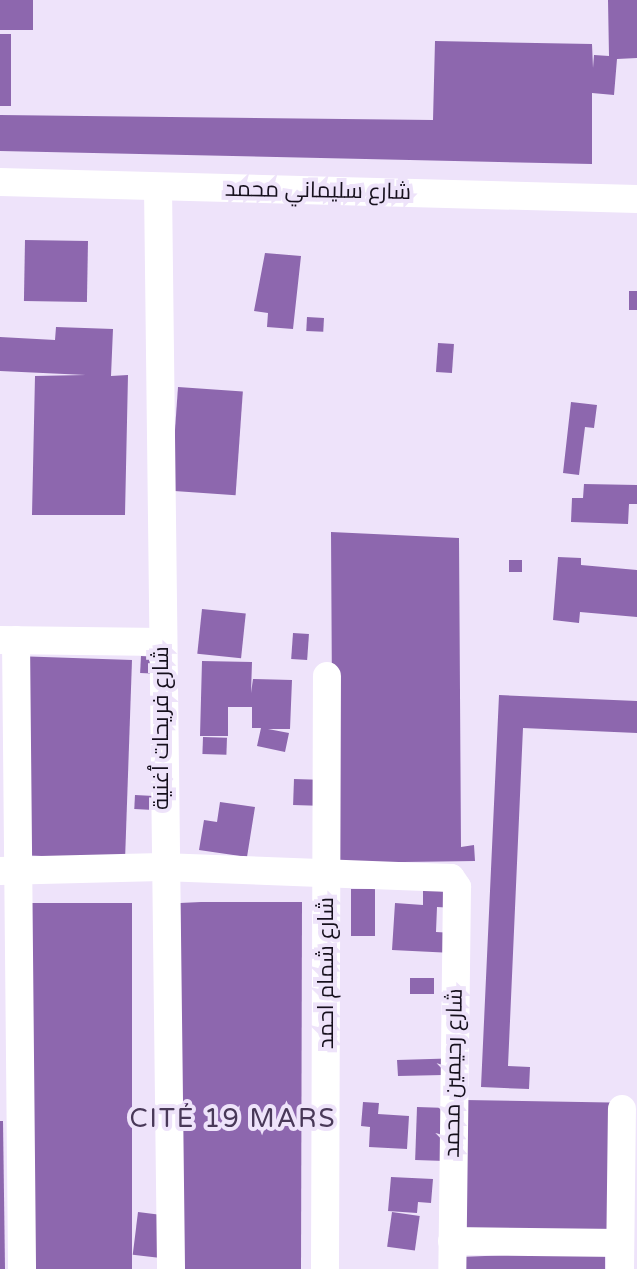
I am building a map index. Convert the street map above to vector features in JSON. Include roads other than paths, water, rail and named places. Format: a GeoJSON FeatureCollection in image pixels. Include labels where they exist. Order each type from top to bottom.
{"type":"FeatureCollection","features":[{"type":"Feature","properties":{"kind":"street","name":"شارع سليماني محمد"},"geometry":{"type":"LineString","coordinates":[[0,182],[637,199]]}},
{"type":"Feature","properties":{"kind":"street","name":"شارع فريحات ٱغنية"},"geometry":{"type":"LineString","coordinates":[[158,187],[162,867],[171,1269]]}},
{"type":"Feature","properties":{"kind":"street"},"geometry":{"type":"LineString","coordinates":[[22,1269],[8,871],[8,640],[162,642]]}},
{"type":"Feature","properties":{"kind":"street","name":"شارع شمام احمد"},"geometry":{"type":"LineString","coordinates":[[325,1269],[327,676]]}},
{"type":"Feature","properties":{"kind":"street"},"geometry":{"type":"LineString","coordinates":[[8,871],[162,867],[327,874]]}},
{"type":"Feature","properties":{"kind":"street","name":"شارع رحيمين محمد"},"geometry":{"type":"LineString","coordinates":[[327,874],[451,878],[457,887],[452,1269]]}},
{"type":"Feature","properties":{"kind":"street"},"geometry":{"type":"LineString","coordinates":[[452,1241],[620,1256],[622,1109]]}},
{"type":"Feature","properties":{"kind":"district","name":"CITÉ 19 MARS"},"geometry":{"type":"Point","coordinates":[233,1119]}}]}
